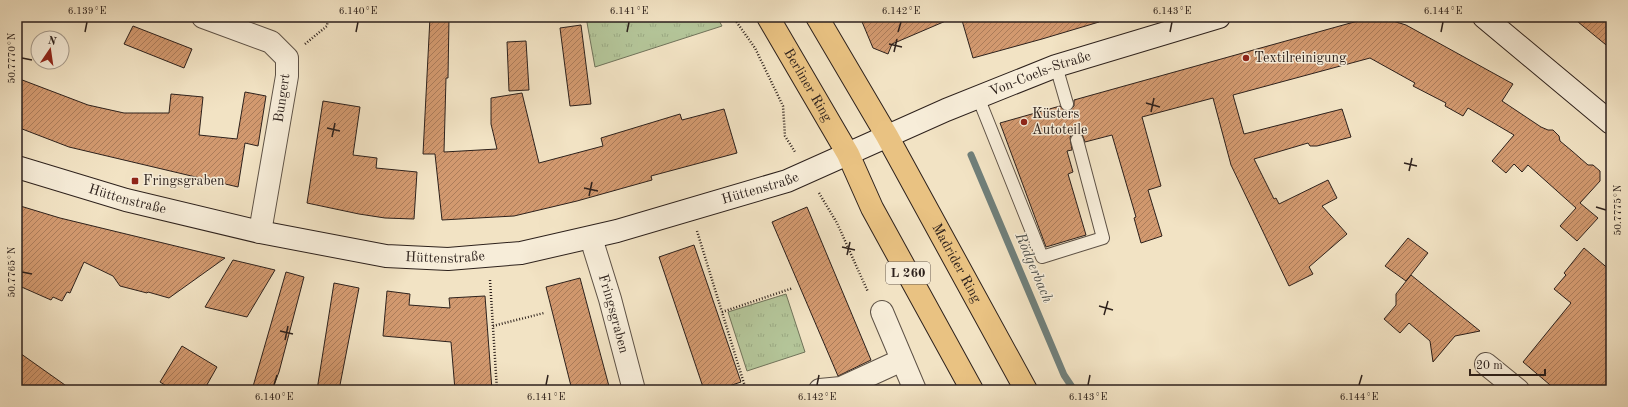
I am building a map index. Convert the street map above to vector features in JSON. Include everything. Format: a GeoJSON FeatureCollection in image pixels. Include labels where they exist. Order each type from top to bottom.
{"type":"FeatureCollection","features":[{"type":"Feature","properties":{"kind":"main road","name":"Berliner Ring"},"geometry":{"type":"LineString","coordinates":[[768,17],[857,150]]}},
{"type":"Feature","properties":{"kind":"main road"},"geometry":{"type":"LineString","coordinates":[[817,17],[887,136]]}},
{"type":"Feature","properties":{"kind":"main road","name":"Madrider Ring"},"geometry":{"type":"LineString","coordinates":[[887,136],[948,244],[1026,390]]}},
{"type":"Feature","properties":{"kind":"main road","name":"L 260"},"geometry":{"type":"LineString","coordinates":[[857,150],[872,208],[972,390]]}},
{"type":"Feature","properties":{"kind":"street","name":"Bungert"},"geometry":{"type":"LineString","coordinates":[[203,17],[271,42],[287,58],[287,76],[260,232]]}},
{"type":"Feature","properties":{"kind":"street","name":"Von-Coels-Straße"},"geometry":{"type":"LineString","coordinates":[[857,150],[978,97],[1056,66],[1198,20],[1219,17]]}},
{"type":"Feature","properties":{"kind":"street"},"geometry":{"type":"LineString","coordinates":[[1484,17],[1611,123]]}},
{"type":"Feature","properties":{"kind":"street","name":"Hüttenstraße"},"geometry":{"type":"LineString","coordinates":[[17,167],[126,200],[260,232],[386,256],[448,258],[521,253],[591,238],[787,181],[857,150]]}},
{"type":"Feature","properties":{"kind":"street","name":"Fringsgraben"},"geometry":{"type":"LineString","coordinates":[[591,238],[610,299],[634,390]]}},
{"type":"Feature","properties":{"kind":"street"},"geometry":{"type":"LineString","coordinates":[[882,312],[915,390]]}},
{"type":"Feature","properties":{"kind":"street"},"geometry":{"type":"LineString","coordinates":[[820,390],[841,388],[902,360]]}},
{"type":"Feature","properties":{"kind":"street"},"geometry":{"type":"LineString","coordinates":[[1486,364],[1518,390]]}},
{"type":"Feature","properties":{"kind":"lane"},"geometry":{"type":"LineString","coordinates":[[1056,66],[1067,104]]}},
{"type":"Feature","properties":{"kind":"lane"},"geometry":{"type":"LineString","coordinates":[[978,97],[1042,257],[1102,238],[1076,140]]}},
{"type":"Feature","properties":{"kind":"path"},"geometry":{"type":"LineString","coordinates":[[287,58],[327,26],[328,17]]}},
{"type":"Feature","properties":{"kind":"path"},"geometry":{"type":"LineString","coordinates":[[733,17],[755,48],[783,106]]}},
{"type":"Feature","properties":{"kind":"path"},"geometry":{"type":"LineString","coordinates":[[690,210],[746,390]]}},
{"type":"Feature","properties":{"kind":"path"},"geometry":{"type":"LineString","coordinates":[[837,223],[873,303],[882,312]]}},
{"type":"Feature","properties":{"kind":"path"},"geometry":{"type":"LineString","coordinates":[[488,255],[497,390]]}},
{"type":"Feature","properties":{"kind":"path"},"geometry":{"type":"LineString","coordinates":[[722,312],[793,288]]}},
{"type":"Feature","properties":{"kind":"path"},"geometry":{"type":"LineString","coordinates":[[493,326],[544,313]]}},
{"type":"Feature","properties":{"kind":"green space"},"geometry":{"type":"Polygon","coordinates":[[[586,17],[717,17],[722,26],[595,67],[586,17]]]}},
{"type":"Feature","properties":{"kind":"green space"},"geometry":{"type":"Polygon","coordinates":[[[786,294],[805,352],[747,371],[728,312],[786,294]]]}},
{"type":"Feature","properties":{"kind":"building"},"geometry":{"type":"Polygon","coordinates":[[[430,17],[449,17],[448,78],[446,78],[444,152],[497,149],[491,124],[491,98],[522,93],[539,163],[603,146],[601,138],[680,114],[682,120],[724,109],[737,153],[651,176],[652,180],[577,201],[514,216],[442,220],[435,154],[423,154],[430,17]]]}},
{"type":"Feature","properties":{"kind":"building"},"geometry":{"type":"Polygon","coordinates":[[[860,17],[955,17],[892,44],[888,54],[873,48],[860,17]]]}},
{"type":"Feature","properties":{"kind":"building"},"geometry":{"type":"Polygon","coordinates":[[[961,17],[1098,17],[1099,22],[973,58],[961,17]]]}},
{"type":"Feature","properties":{"kind":"building"},"geometry":{"type":"Polygon","coordinates":[[[1372,17],[1380,17],[1406,25],[1513,84],[1502,101],[1541,127],[1548,130],[1553,130],[1559,136],[1560,141],[1588,165],[1593,165],[1600,171],[1600,181],[1580,203],[1598,218],[1577,241],[1560,226],[1576,208],[1528,165],[1522,172],[1514,164],[1506,173],[1492,161],[1514,135],[1468,108],[1463,116],[1445,106],[1446,103],[1413,86],[1415,83],[1370,58],[1233,95],[1244,134],[1342,109],[1351,137],[1317,146],[1310,146],[1308,143],[1254,159],[1274,199],[1276,198],[1279,204],[1328,180],[1337,198],[1322,206],[1347,234],[1309,267],[1313,274],[1289,286],[1231,165],[1213,98],[1142,117],[1161,186],[1148,190],[1162,236],[1141,243],[1134,218],[1136,217],[1112,135],[1085,142],[1082,134],[1075,133],[1071,135],[1070,138],[1072,150],[1067,151],[1073,172],[1068,174],[1086,235],[1046,247],[1000,123],[1060,106],[1065,111],[1069,111],[1074,106],[1074,100],[1372,17]]]}},
{"type":"Feature","properties":{"kind":"building"},"geometry":{"type":"Polygon","coordinates":[[[1572,17],[1611,17],[1611,49],[1572,17]]]}},
{"type":"Feature","properties":{"kind":"building"},"geometry":{"type":"Polygon","coordinates":[[[581,25],[591,104],[570,106],[560,28],[581,25]]]}},
{"type":"Feature","properties":{"kind":"building"},"geometry":{"type":"Polygon","coordinates":[[[133,26],[192,49],[184,68],[124,44],[133,26]]]}},
{"type":"Feature","properties":{"kind":"building"},"geometry":{"type":"Polygon","coordinates":[[[526,41],[529,90],[509,91],[507,42],[526,41]]]}},
{"type":"Feature","properties":{"kind":"building"},"geometry":{"type":"Polygon","coordinates":[[[17,78],[88,105],[124,113],[169,113],[171,94],[203,97],[199,135],[237,139],[245,92],[266,96],[258,146],[245,143],[238,187],[69,147],[17,127],[17,78]]]}},
{"type":"Feature","properties":{"kind":"building"},"geometry":{"type":"Polygon","coordinates":[[[323,101],[360,107],[353,155],[377,158],[376,168],[417,172],[414,219],[385,218],[307,203],[323,101]]]}},
{"type":"Feature","properties":{"kind":"building"},"geometry":{"type":"Polygon","coordinates":[[[17,205],[60,218],[225,258],[169,298],[120,286],[113,276],[84,262],[70,293],[67,292],[62,301],[53,297],[51,300],[17,285],[17,205]]]}},
{"type":"Feature","properties":{"kind":"building"},"geometry":{"type":"Polygon","coordinates":[[[807,207],[871,360],[838,376],[772,222],[807,207]]]}},
{"type":"Feature","properties":{"kind":"building"},"geometry":{"type":"Polygon","coordinates":[[[1408,238],[1428,253],[1406,281],[1385,266],[1408,238]]]}},
{"type":"Feature","properties":{"kind":"building"},"geometry":{"type":"Polygon","coordinates":[[[694,245],[741,382],[717,390],[704,390],[659,257],[694,245]]]}},
{"type":"Feature","properties":{"kind":"building"},"geometry":{"type":"Polygon","coordinates":[[[1584,248],[1611,271],[1611,390],[1556,390],[1523,362],[1571,303],[1554,289],[1566,275],[1564,273],[1584,248]]]}},
{"type":"Feature","properties":{"kind":"building"},"geometry":{"type":"Polygon","coordinates":[[[233,260],[275,270],[247,317],[205,307],[233,260]]]}},
{"type":"Feature","properties":{"kind":"building"},"geometry":{"type":"Polygon","coordinates":[[[286,272],[304,277],[279,372],[272,390],[252,390],[286,272]]]}},
{"type":"Feature","properties":{"kind":"building"},"geometry":{"type":"Polygon","coordinates":[[[1411,275],[1480,331],[1455,336],[1433,362],[1430,341],[1409,323],[1400,333],[1384,319],[1396,305],[1396,294],[1411,275]]]}},
{"type":"Feature","properties":{"kind":"building"},"geometry":{"type":"Polygon","coordinates":[[[580,278],[610,390],[572,390],[546,287],[580,278]]]}},
{"type":"Feature","properties":{"kind":"building"},"geometry":{"type":"Polygon","coordinates":[[[334,283],[359,288],[339,390],[317,390],[334,283]]]}},
{"type":"Feature","properties":{"kind":"building"},"geometry":{"type":"Polygon","coordinates":[[[387,291],[410,294],[409,305],[450,308],[449,298],[485,296],[492,390],[455,390],[451,342],[383,336],[387,291]]]}},
{"type":"Feature","properties":{"kind":"building"},"geometry":{"type":"Polygon","coordinates":[[[182,346],[217,367],[204,390],[173,390],[160,382],[182,346]]]}},
{"type":"Feature","properties":{"kind":"building"},"geometry":{"type":"Polygon","coordinates":[[[17,351],[72,390],[17,390],[17,351]]]}},
{"type":"Feature","properties":{"kind":"waterway","name":"Rödgerbach"},"geometry":{"type":"LineString","coordinates":[[971,155],[1064,375],[1074,390]]}},
{"type":"Feature","properties":{"kind":"place","name":"Textilreinigung"},"geometry":{"type":"Point","coordinates":[1246,58]}},
{"type":"Feature","properties":{"kind":"place","name":"Küsters Autoteile"},"geometry":{"type":"Point","coordinates":[1024,122]}},
{"type":"Feature","properties":{"kind":"place","name":"Fringsgraben"},"geometry":{"type":"Point","coordinates":[135,181]}}]}
